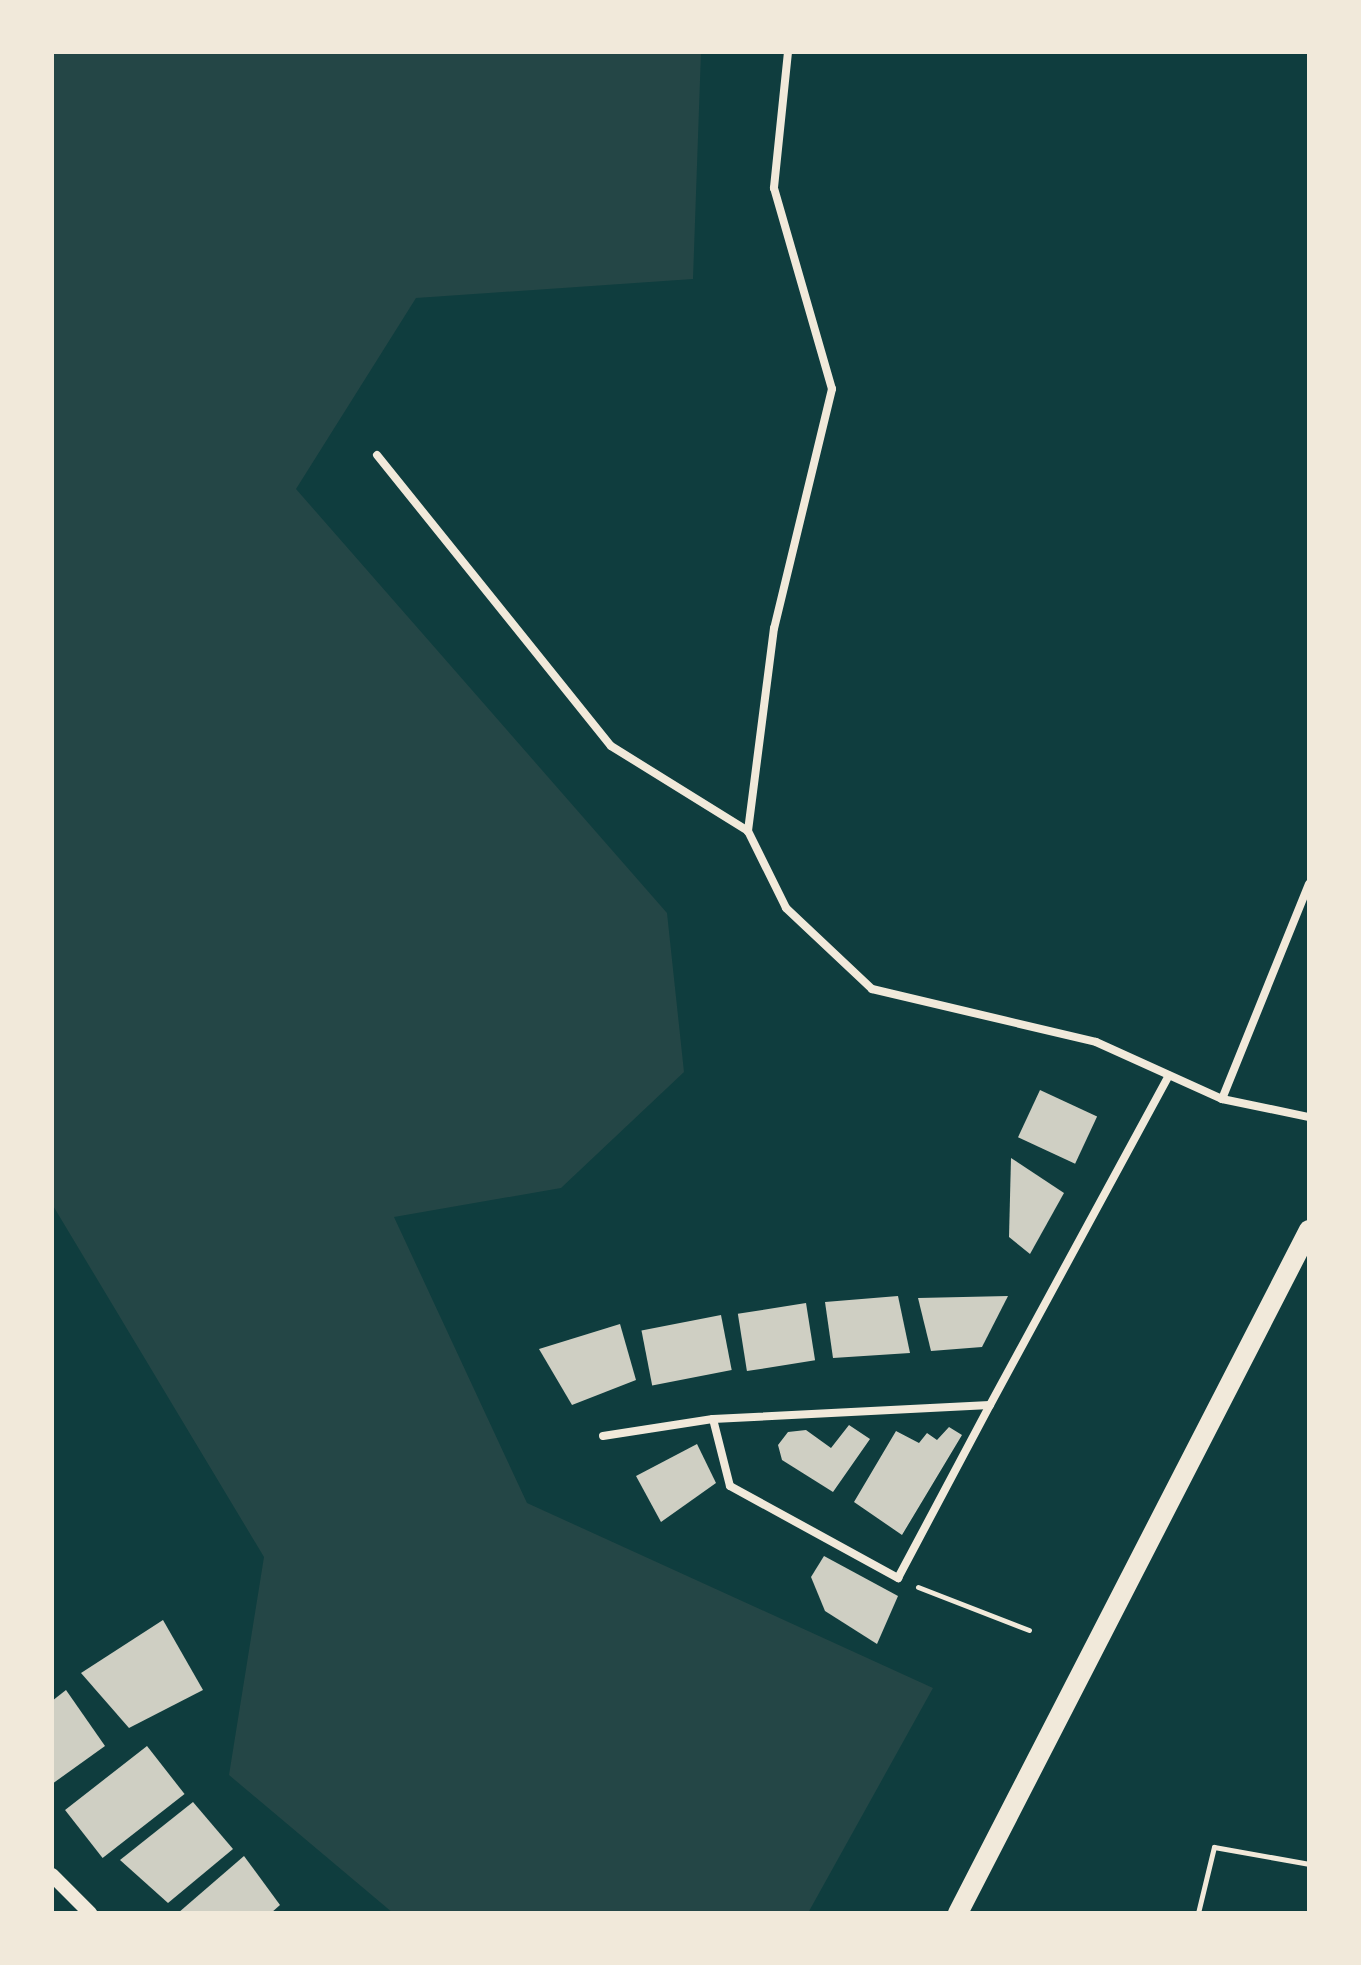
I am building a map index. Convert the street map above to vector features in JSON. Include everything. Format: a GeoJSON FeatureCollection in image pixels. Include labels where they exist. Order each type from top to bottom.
{"type":"FeatureCollection","features":[{"type":"Feature","properties":{"kind":"main road"},"geometry":{"type":"LineString","coordinates":[[958,1913],[1309,1230]]}},
{"type":"Feature","properties":{"kind":"street"},"geometry":{"type":"LineString","coordinates":[[748,831],[774,628],[832,389],[774,188],[788,52]]}},
{"type":"Feature","properties":{"kind":"street"},"geometry":{"type":"LineString","coordinates":[[377,455],[611,746],[748,831],[786,908],[872,989],[1096,1042],[1222,1099],[1309,1117]]}},
{"type":"Feature","properties":{"kind":"street"},"geometry":{"type":"LineString","coordinates":[[1222,1099],[1309,884]]}},
{"type":"Feature","properties":{"kind":"street"},"geometry":{"type":"LineString","coordinates":[[713,1419],[730,1486],[898,1578],[1169,1076]]}},
{"type":"Feature","properties":{"kind":"street"},"geometry":{"type":"LineString","coordinates":[[603,1436],[713,1419],[990,1405]]}},
{"type":"Feature","properties":{"kind":"street"},"geometry":{"type":"LineString","coordinates":[[52,1875],[90,1913]]}},
{"type":"Feature","properties":{"kind":"path"},"geometry":{"type":"LineString","coordinates":[[898,1578],[1029,1630]]}},
{"type":"Feature","properties":{"kind":"path"},"geometry":{"type":"LineString","coordinates":[[1198,1913],[1214,1847],[1309,1864]]}},
{"type":"Feature","properties":{"kind":"shaded area"},"geometry":{"type":"Polygon","coordinates":[[[52,52],[701,52],[693,279],[416,298],[296,489],[667,913],[684,1072],[561,1188],[394,1217],[527,1503],[933,1688],[808,1913],[393,1913],[229,1775],[264,1557],[52,1204],[52,52]]]}},
{"type":"Feature","properties":{"kind":"building"},"geometry":{"type":"Polygon","coordinates":[[[1040,1090],[1097,1117],[1075,1164],[1018,1137],[1040,1090]]]}},
{"type":"Feature","properties":{"kind":"building"},"geometry":{"type":"Polygon","coordinates":[[[1011,1158],[1064,1193],[1030,1254],[1009,1237],[1011,1158]]]}},
{"type":"Feature","properties":{"kind":"building"},"geometry":{"type":"Polygon","coordinates":[[[898,1296],[910,1353],[833,1358],[825,1302],[898,1296]]]}},
{"type":"Feature","properties":{"kind":"building"},"geometry":{"type":"Polygon","coordinates":[[[1008,1296],[982,1347],[931,1351],[918,1298],[1008,1296]]]}},
{"type":"Feature","properties":{"kind":"building"},"geometry":{"type":"Polygon","coordinates":[[[806,1303],[815,1360],[747,1371],[738,1314],[806,1303]]]}},
{"type":"Feature","properties":{"kind":"building"},"geometry":{"type":"Polygon","coordinates":[[[721,1315],[732,1370],[652,1385],[641,1330],[721,1315]]]}},
{"type":"Feature","properties":{"kind":"building"},"geometry":{"type":"Polygon","coordinates":[[[620,1324],[636,1380],[572,1405],[539,1349],[620,1324]]]}},
{"type":"Feature","properties":{"kind":"building"},"geometry":{"type":"Polygon","coordinates":[[[849,1425],[870,1439],[833,1492],[782,1460],[778,1445],[788,1432],[806,1430],[831,1448],[849,1425]]]}},
{"type":"Feature","properties":{"kind":"building"},"geometry":{"type":"Polygon","coordinates":[[[949,1427],[962,1435],[902,1535],[854,1502],[896,1431],[919,1443],[927,1433],[937,1440],[949,1427]]]}},
{"type":"Feature","properties":{"kind":"building"},"geometry":{"type":"Polygon","coordinates":[[[697,1444],[716,1483],[661,1522],[636,1476],[697,1444]]]}},
{"type":"Feature","properties":{"kind":"building"},"geometry":{"type":"Polygon","coordinates":[[[824,1556],[898,1596],[877,1644],[825,1611],[811,1577],[824,1556]]]}},
{"type":"Feature","properties":{"kind":"building"},"geometry":{"type":"Polygon","coordinates":[[[163,1620],[203,1690],[129,1728],[81,1673],[163,1620]]]}},
{"type":"Feature","properties":{"kind":"building"},"geometry":{"type":"Polygon","coordinates":[[[66,1690],[105,1746],[52,1784],[52,1701],[66,1690]]]}},
{"type":"Feature","properties":{"kind":"building"},"geometry":{"type":"Polygon","coordinates":[[[147,1746],[185,1794],[103,1858],[65,1810],[147,1746]]]}},
{"type":"Feature","properties":{"kind":"building"},"geometry":{"type":"Polygon","coordinates":[[[193,1802],[233,1849],[168,1903],[120,1860],[193,1802]]]}},
{"type":"Feature","properties":{"kind":"building"},"geometry":{"type":"Polygon","coordinates":[[[244,1856],[280,1905],[271,1913],[178,1913],[244,1856]]]}}]}
